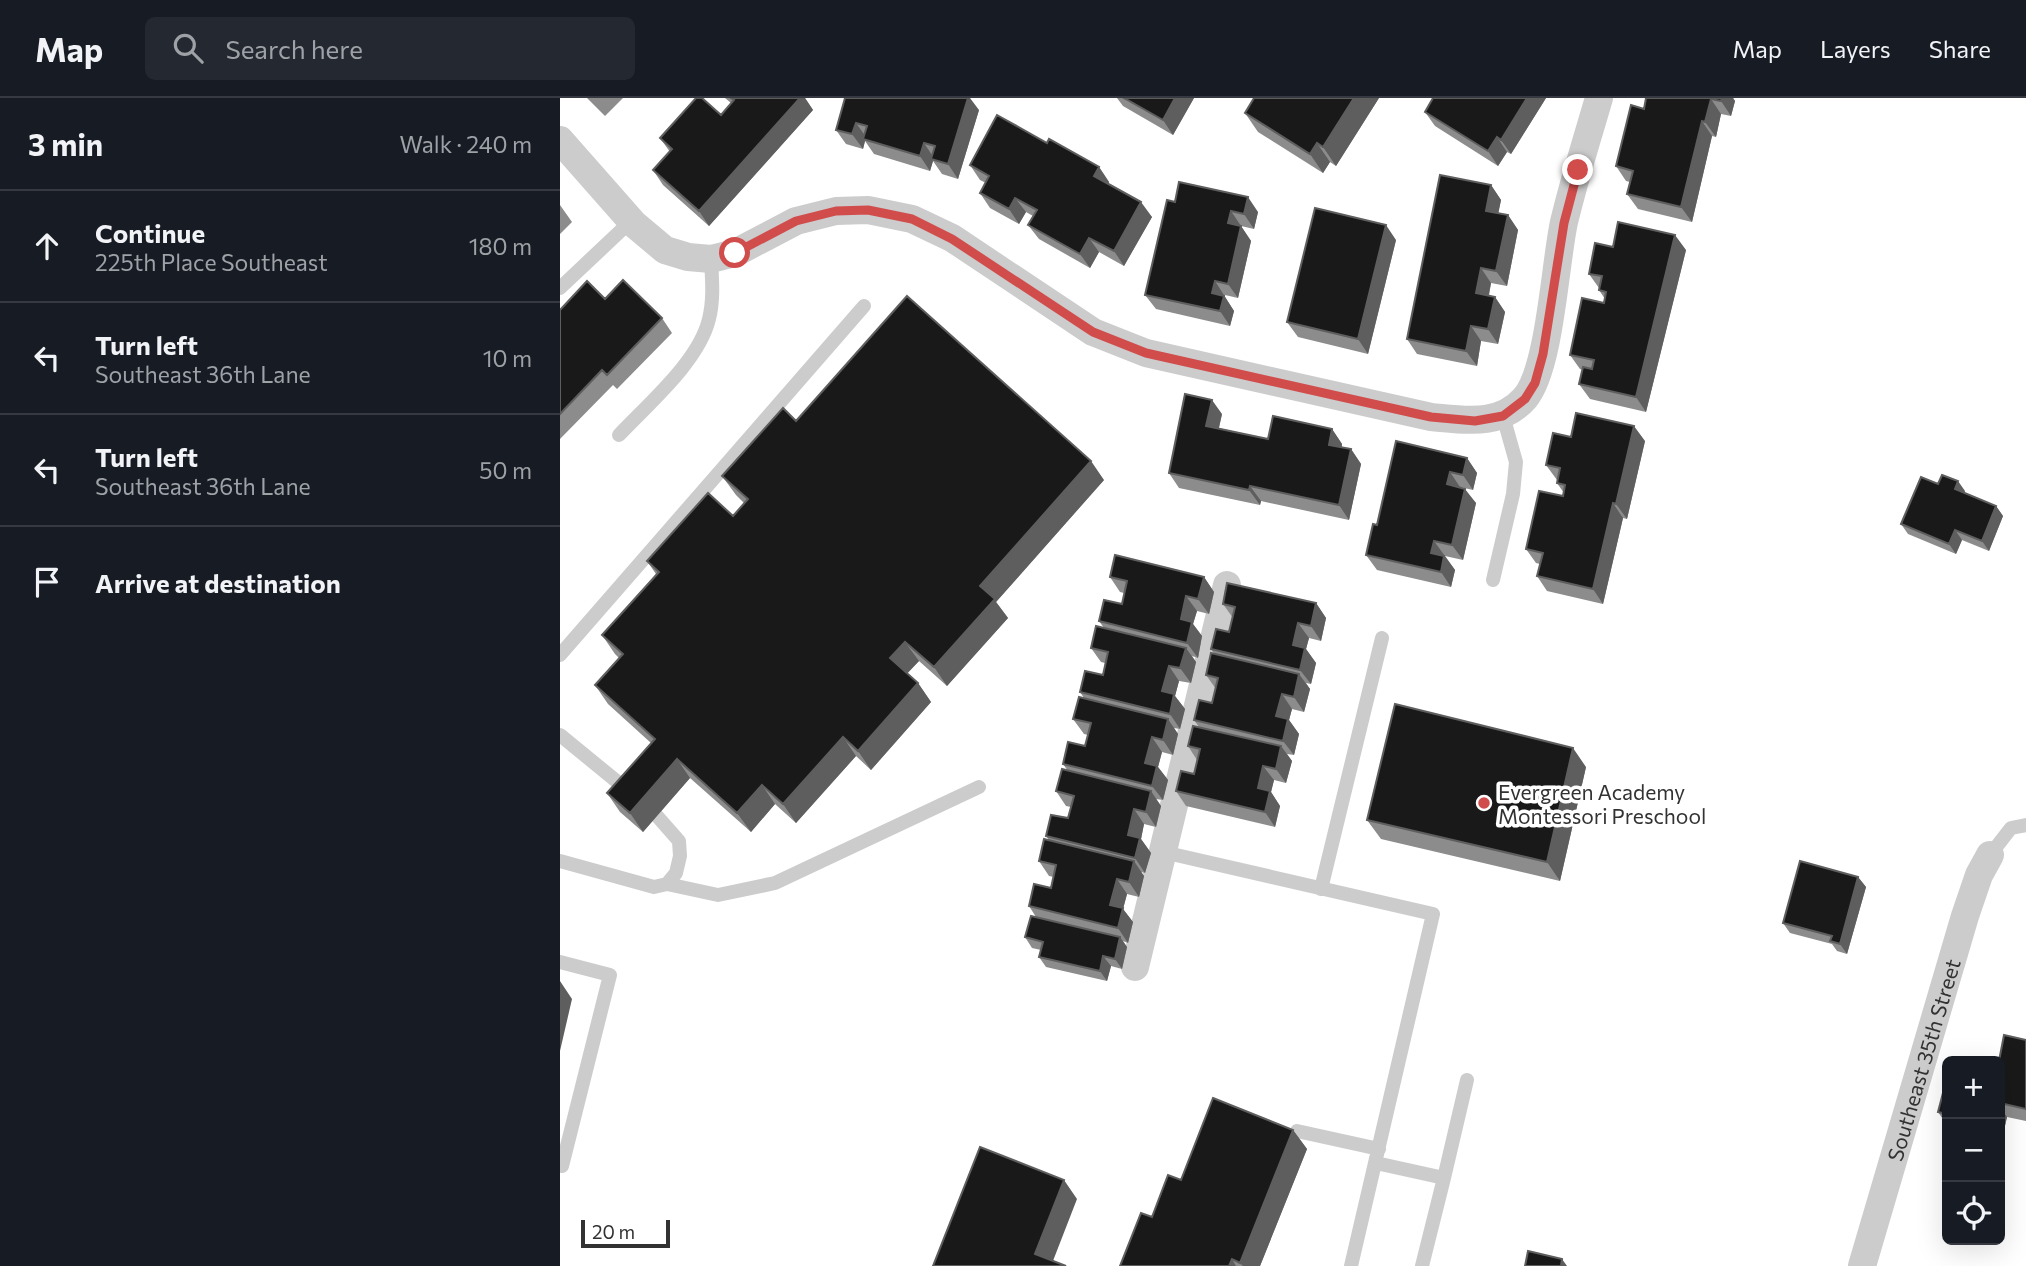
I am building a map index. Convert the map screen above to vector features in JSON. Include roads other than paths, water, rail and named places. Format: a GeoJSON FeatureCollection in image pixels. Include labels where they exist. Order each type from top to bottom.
{"type":"FeatureCollection","features":[{"type":"Feature","properties":{"kind":"street"},"geometry":{"type":"LineString","coordinates":[[560,140],[631,221],[665,250],[688,257],[711,259],[735,253],[796,221],[836,211],[868,210],[912,219],[952,239],[1093,332],[1146,353],[1431,417],[1475,421],[1503,416],[1525,399],[1535,383],[1543,354],[1564,223],[1599,98]]}},
{"type":"Feature","properties":{"kind":"street"},"geometry":{"type":"LineString","coordinates":[[1135,967],[1227,585]]}},
{"type":"Feature","properties":{"kind":"street","name":"Southeast 35th Street"},"geometry":{"type":"LineString","coordinates":[[1862,1266],[1965,916],[1979,875],[1990,855]]}},
{"type":"Feature","properties":{"kind":"lane"},"geometry":{"type":"LineString","coordinates":[[560,288],[631,221]]}},
{"type":"Feature","properties":{"kind":"lane"},"geometry":{"type":"LineString","coordinates":[[619,435],[695,354],[709,321],[711,259]]}},
{"type":"Feature","properties":{"kind":"lane"},"geometry":{"type":"LineString","coordinates":[[560,655],[864,306]]}},
{"type":"Feature","properties":{"kind":"lane"},"geometry":{"type":"LineString","coordinates":[[1493,580],[1513,495],[1516,462],[1503,416]]}},
{"type":"Feature","properties":{"kind":"lane"},"geometry":{"type":"LineString","coordinates":[[1321,889],[1382,638]]}},
{"type":"Feature","properties":{"kind":"lane"},"geometry":{"type":"LineString","coordinates":[[560,735],[635,796]]}},
{"type":"Feature","properties":{"kind":"lane"},"geometry":{"type":"LineString","coordinates":[[560,861],[654,887],[667,884],[718,895],[775,883],[979,786]]}},
{"type":"Feature","properties":{"kind":"lane"},"geometry":{"type":"LineString","coordinates":[[657,816],[679,841],[680,856],[676,873],[667,884]]}},
{"type":"Feature","properties":{"kind":"lane"},"geometry":{"type":"LineString","coordinates":[[1990,855],[2011,828],[2026,825]]}},
{"type":"Feature","properties":{"kind":"lane"},"geometry":{"type":"LineString","coordinates":[[1163,852],[1433,914],[1351,1266]]}},
{"type":"Feature","properties":{"kind":"lane"},"geometry":{"type":"LineString","coordinates":[[560,962],[610,975],[562,1166]]}},
{"type":"Feature","properties":{"kind":"lane"},"geometry":{"type":"LineString","coordinates":[[1422,1266],[1467,1080]]}},
{"type":"Feature","properties":{"kind":"lane"},"geometry":{"type":"LineString","coordinates":[[1297,1131],[1444,1178]]}},
{"type":"Feature","properties":{"kind":"place","name":"Evergreen Academy Montessori Preschool"},"geometry":{"type":"Point","coordinates":[1484,803]}}]}
